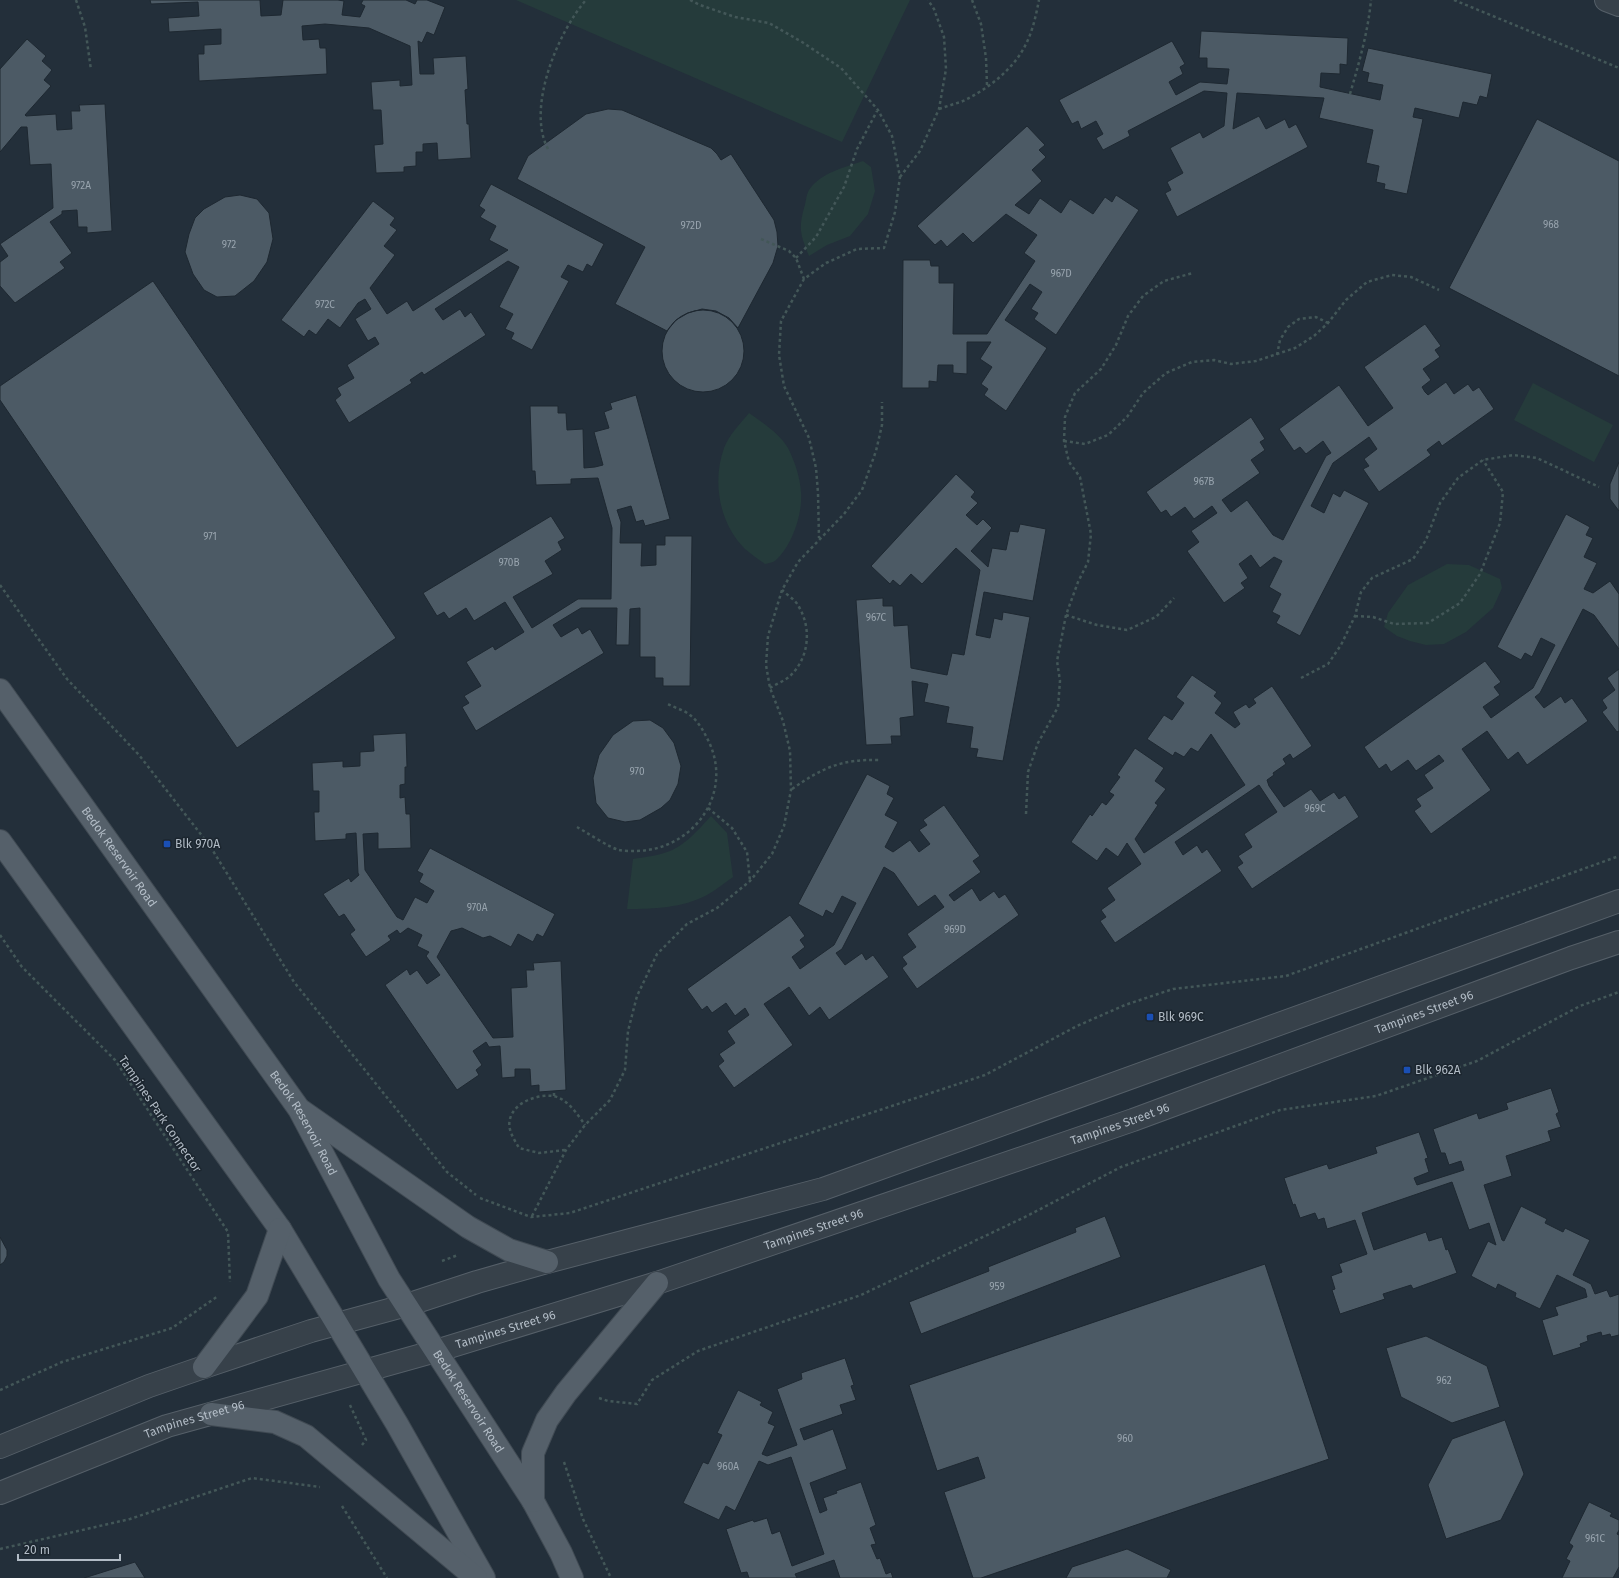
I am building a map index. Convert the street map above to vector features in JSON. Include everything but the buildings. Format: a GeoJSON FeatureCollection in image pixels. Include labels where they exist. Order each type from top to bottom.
{"type":"FeatureCollection","features":[{"type":"Feature","properties":{"kind":"main road","name":"Bedok Reservoir Road"},"geometry":{"type":"LineString","coordinates":[[0,690],[299,1109],[389,1279],[533,1501],[561,1553],[572,1578]]}},
{"type":"Feature","properties":{"kind":"main road"},"geometry":{"type":"LineString","coordinates":[[0,841],[280,1229],[365,1369],[484,1578]]}},
{"type":"Feature","properties":{"kind":"main road"},"geometry":{"type":"LineString","coordinates":[[299,1109],[468,1227],[509,1250],[546,1262]]}},
{"type":"Feature","properties":{"kind":"main road"},"geometry":{"type":"LineString","coordinates":[[204,1367],[257,1296],[280,1229]]}},
{"type":"Feature","properties":{"kind":"main road"},"geometry":{"type":"LineString","coordinates":[[533,1501],[532,1453],[547,1420],[566,1393],[657,1283]]}},
{"type":"Feature","properties":{"kind":"main road"},"geometry":{"type":"LineString","coordinates":[[212,1414],[275,1422],[306,1436],[476,1578]]}},
{"type":"Feature","properties":{"kind":"street"},"geometry":{"type":"LineString","coordinates":[[1606,0],[1619,5]]}},
{"type":"Feature","properties":{"kind":"street"},"geometry":{"type":"LineString","coordinates":[[0,1447],[149,1386],[338,1323],[407,1305],[477,1282],[546,1262],[823,1189],[1619,901]]}},
{"type":"Feature","properties":{"kind":"street","name":"Tampines Street 96"},"geometry":{"type":"LineString","coordinates":[[0,1493],[167,1426],[365,1369],[436,1351],[657,1283],[1133,1120],[1571,958],[1619,942]]}},
{"type":"Feature","properties":{"kind":"path"},"geometry":{"type":"LineString","coordinates":[[76,0],[85,27],[91,70]]}},
{"type":"Feature","properties":{"kind":"path"},"geometry":{"type":"LineString","coordinates":[[548,149],[540,123],[544,87],[558,44],[577,10],[586,0]]}},
{"type":"Feature","properties":{"kind":"path"},"geometry":{"type":"LineString","coordinates":[[690,0],[735,17],[769,23],[802,42],[841,68],[878,110],[892,136],[900,177],[895,212],[884,248],[857,249],[826,263],[804,279],[781,321],[779,355],[784,386],[808,438],[816,468],[819,538]]}},
{"type":"Feature","properties":{"kind":"path"},"geometry":{"type":"LineString","coordinates":[[900,177],[920,150],[939,109],[946,69],[944,37],[934,9],[928,0]]}},
{"type":"Feature","properties":{"kind":"path"},"geometry":{"type":"LineString","coordinates":[[972,0],[981,24],[986,58],[987,86]]}},
{"type":"Feature","properties":{"kind":"path"},"geometry":{"type":"LineString","coordinates":[[939,109],[962,101],[987,86],[1009,70],[1026,45],[1034,23],[1039,0]]}},
{"type":"Feature","properties":{"kind":"path"},"geometry":{"type":"LineString","coordinates":[[1350,94],[1370,17],[1371,0]]}},
{"type":"Feature","properties":{"kind":"path"},"geometry":{"type":"LineString","coordinates":[[1454,0],[1619,68]]}},
{"type":"Feature","properties":{"kind":"path"},"geometry":{"type":"LineString","coordinates":[[796,258],[816,237],[844,187],[857,149],[878,110]]}},
{"type":"Feature","properties":{"kind":"path"},"geometry":{"type":"LineString","coordinates":[[761,239],[789,250],[796,258],[804,279]]}},
{"type":"Feature","properties":{"kind":"path"},"geometry":{"type":"LineString","coordinates":[[1026,814],[1028,772],[1038,743],[1058,707],[1060,681],[1057,661],[1066,615],[1078,582],[1088,562],[1091,534],[1080,477],[1069,462],[1064,441],[1065,417],[1075,393],[1101,369],[1116,345],[1128,316],[1143,296],[1164,281],[1193,274]]}},
{"type":"Feature","properties":{"kind":"path"},"geometry":{"type":"LineString","coordinates":[[1064,441],[1085,444],[1108,434],[1127,418],[1143,393],[1166,373],[1192,362],[1214,360],[1231,364],[1256,361],[1295,348],[1314,336],[1328,323],[1346,300],[1367,282],[1392,275],[1411,277],[1439,290]]}},
{"type":"Feature","properties":{"kind":"path"},"geometry":{"type":"LineString","coordinates":[[1277,355],[1280,340],[1288,327],[1299,319],[1316,317],[1328,323]]}},
{"type":"Feature","properties":{"kind":"path"},"geometry":{"type":"LineString","coordinates":[[531,1217],[566,1150],[585,1125],[610,1100],[625,1070],[628,1031],[637,996],[657,954],[687,924],[716,908],[750,881],[772,854],[784,826],[791,790],[790,751],[783,721],[770,688],[766,665],[768,636],[782,590],[798,562],[819,538],[844,514],[862,490],[876,451],[882,425],[882,402]]}},
{"type":"Feature","properties":{"kind":"path"},"geometry":{"type":"LineString","coordinates":[[1301,678],[1328,664],[1341,645],[1355,616],[1361,592],[1372,578],[1413,559],[1426,540],[1440,503],[1458,478],[1483,460],[1513,455],[1537,458],[1599,488]]}},
{"type":"Feature","properties":{"kind":"path"},"geometry":{"type":"LineString","coordinates":[[1355,616],[1373,616],[1394,624],[1428,623],[1460,603],[1480,574],[1500,523],[1503,492],[1483,460]]}},
{"type":"Feature","properties":{"kind":"path"},"geometry":{"type":"LineString","coordinates":[[0,584],[67,679],[139,755],[210,846],[294,982],[447,1172],[481,1199],[531,1217],[570,1213],[985,1075],[1077,1026],[1125,1005],[1173,989],[1286,976],[1619,856]]}},
{"type":"Feature","properties":{"kind":"path"},"geometry":{"type":"LineString","coordinates":[[770,688],[789,677],[802,660],[808,635],[806,623],[799,605],[782,590]]}},
{"type":"Feature","properties":{"kind":"path"},"geometry":{"type":"LineString","coordinates":[[1066,615],[1097,625],[1127,630],[1156,617],[1174,598]]}},
{"type":"Feature","properties":{"kind":"path"},"geometry":{"type":"LineString","coordinates":[[577,827],[619,850],[647,851],[674,843],[693,829],[708,808],[716,785],[716,770],[713,751],[703,730],[690,714],[668,704]]}},
{"type":"Feature","properties":{"kind":"path"},"geometry":{"type":"LineString","coordinates":[[791,790],[813,774],[838,764],[860,760],[879,760]]}},
{"type":"Feature","properties":{"kind":"path"},"geometry":{"type":"LineString","coordinates":[[708,808],[732,828],[747,852],[750,881]]}},
{"type":"Feature","properties":{"kind":"path","name":"Tampines Park Connector"},"geometry":{"type":"LineString","coordinates":[[0,935],[22,967],[115,1060],[228,1232],[230,1288]]}},
{"type":"Feature","properties":{"kind":"path"},"geometry":{"type":"LineString","coordinates":[[593,1395],[608,1401],[637,1404],[652,1380],[698,1351],[861,1295],[1025,1217],[1121,1166],[1280,1110],[1376,1096],[1477,1061],[1580,1006],[1619,992]]}},
{"type":"Feature","properties":{"kind":"path"},"geometry":{"type":"LineString","coordinates":[[554,1091],[554,1096]]}},
{"type":"Feature","properties":{"kind":"path"},"geometry":{"type":"LineString","coordinates":[[566,1150],[539,1153],[518,1148],[510,1131],[510,1119],[520,1104],[536,1098],[554,1096],[572,1106],[585,1125]]}},
{"type":"Feature","properties":{"kind":"path"},"geometry":{"type":"LineString","coordinates":[[0,1390],[62,1362],[172,1328],[224,1293]]}},
{"type":"Feature","properties":{"kind":"path"},"geometry":{"type":"LineString","coordinates":[[563,1459],[583,1519],[611,1578]]}},
{"type":"Feature","properties":{"kind":"path"},"geometry":{"type":"LineString","coordinates":[[0,1549],[130,1519],[252,1478],[323,1487]]}},
{"type":"Feature","properties":{"kind":"path"},"geometry":{"type":"LineString","coordinates":[[339,1501],[387,1578]]}},
{"type":"Feature","properties":{"kind":"green space"},"geometry":{"type":"Polygon","coordinates":[[[516,0],[910,0],[842,142],[516,0]]]}},
{"type":"Feature","properties":{"kind":"green space"},"geometry":{"type":"Polygon","coordinates":[[[863,161],[871,167],[875,191],[868,214],[850,236],[827,245],[809,256],[802,238],[801,222],[809,190],[820,179],[833,171],[863,161]]]}},
{"type":"Feature","properties":{"kind":"green space"},"geometry":{"type":"Polygon","coordinates":[[[1533,383],[1613,425],[1594,462],[1514,420],[1533,383]]]}},
{"type":"Feature","properties":{"kind":"green space"},"geometry":{"type":"Polygon","coordinates":[[[749,413],[770,429],[788,448],[795,464],[800,486],[800,510],[791,538],[782,554],[776,560],[765,564],[745,549],[736,539],[729,527],[720,502],[719,474],[720,461],[724,448],[732,434],[749,413]]]}},
{"type":"Feature","properties":{"kind":"green space"},"geometry":{"type":"Polygon","coordinates":[[[1447,564],[1469,565],[1500,579],[1502,588],[1493,608],[1466,632],[1444,644],[1426,645],[1410,641],[1397,636],[1384,627],[1388,613],[1408,585],[1447,564]]]}},
{"type":"Feature","properties":{"kind":"green space"},"geometry":{"type":"Polygon","coordinates":[[[711,816],[727,833],[733,877],[714,891],[688,903],[668,907],[627,909],[633,859],[673,850],[691,837],[711,816]]]}},
{"type":"Feature","properties":{"kind":"place","name":"Blk 970A"},"geometry":{"type":"Point","coordinates":[167,844]}},
{"type":"Feature","properties":{"kind":"place","name":"Blk 969C"},"geometry":{"type":"Point","coordinates":[1150,1017]}},
{"type":"Feature","properties":{"kind":"place","name":"Blk 962A"},"geometry":{"type":"Point","coordinates":[1407,1070]}}]}
